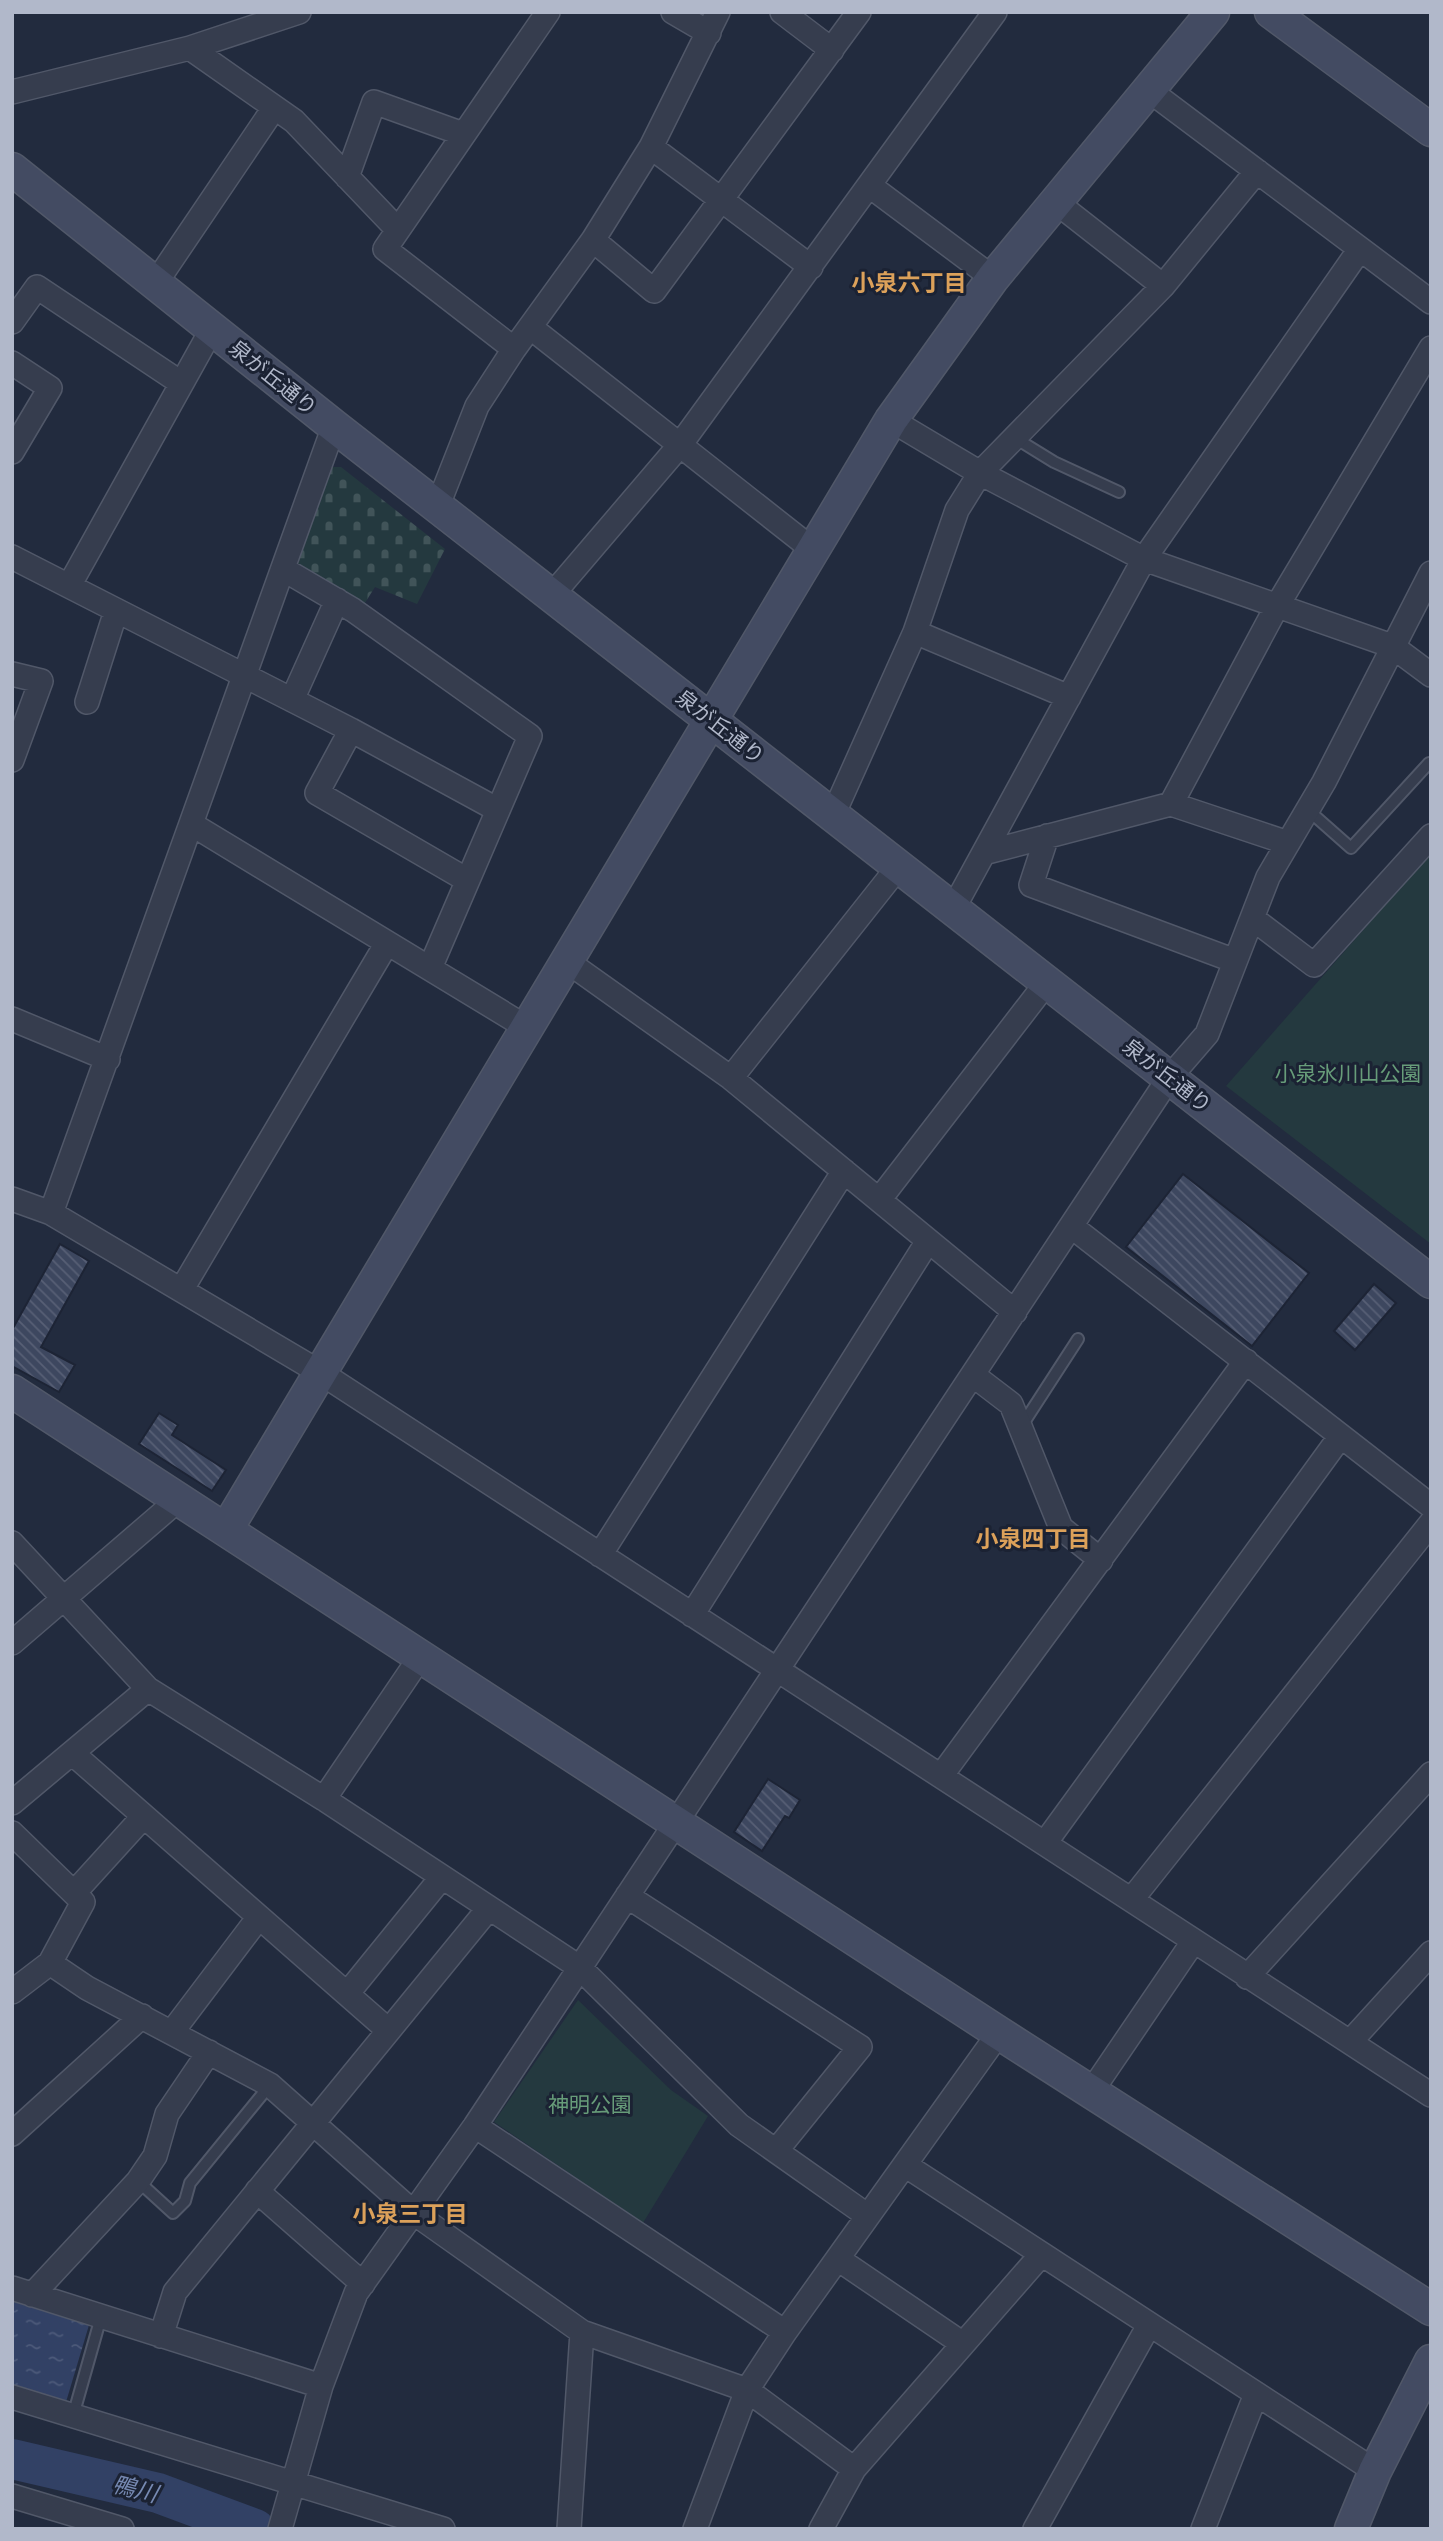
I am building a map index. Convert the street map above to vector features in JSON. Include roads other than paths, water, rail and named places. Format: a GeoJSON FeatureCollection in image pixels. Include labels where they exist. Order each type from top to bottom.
{"type":"FeatureCollection","features":[{"type":"Feature","properties":{"kind":"street"},"geometry":{"type":"LineString","coordinates":[[12,92],[190,48],[299,12]]}},
{"type":"Feature","properties":{"kind":"street"},"geometry":{"type":"LineString","coordinates":[[514,349],[386,249],[397,229],[548,12]]}},
{"type":"Feature","properties":{"kind":"street"},"geometry":{"type":"LineString","coordinates":[[438,505],[477,405],[593,240],[651,148],[714,22],[673,12]]}},
{"type":"Feature","properties":{"kind":"street"},"geometry":{"type":"LineString","coordinates":[[782,12],[832,50]]}},
{"type":"Feature","properties":{"kind":"street"},"geometry":{"type":"LineString","coordinates":[[593,240],[654,291],[859,12]]}},
{"type":"Feature","properties":{"kind":"street"},"geometry":{"type":"LineString","coordinates":[[552,595],[680,444],[995,12]]}},
{"type":"Feature","properties":{"kind":"street"},"geometry":{"type":"LineString","coordinates":[[226,1530],[891,420],[993,278],[1213,12]]}},
{"type":"Feature","properties":{"kind":"street"},"geometry":{"type":"LineString","coordinates":[[1271,12],[1431,130]]}},
{"type":"Feature","properties":{"kind":"street"},"geometry":{"type":"LineString","coordinates":[[190,48],[293,121],[397,229]]}},
{"type":"Feature","properties":{"kind":"street"},"geometry":{"type":"LineString","coordinates":[[1150,90],[1431,302]]}},
{"type":"Feature","properties":{"kind":"street"},"geometry":{"type":"LineString","coordinates":[[347,177],[374,102],[464,134]]}},
{"type":"Feature","properties":{"kind":"street"},"geometry":{"type":"LineString","coordinates":[[155,284],[274,108]]}},
{"type":"Feature","properties":{"kind":"street"},"geometry":{"type":"LineString","coordinates":[[651,148],[811,267]]}},
{"type":"Feature","properties":{"kind":"street","name":"泉が丘通り"},"geometry":{"type":"LineString","coordinates":[[12,169],[334,426],[1431,1282]]}},
{"type":"Feature","properties":{"kind":"street"},"geometry":{"type":"LineString","coordinates":[[833,815],[915,632],[957,510],[980,473],[1163,286],[1257,171]]}},
{"type":"Feature","properties":{"kind":"street"},"geometry":{"type":"LineString","coordinates":[[870,186],[993,278]]}},
{"type":"Feature","properties":{"kind":"street"},"geometry":{"type":"LineString","coordinates":[[1057,203],[1163,286]]}},
{"type":"Feature","properties":{"kind":"street"},"geometry":{"type":"LineString","coordinates":[[953,909],[1144,559],[1360,249]]}},
{"type":"Feature","properties":{"kind":"street"},"geometry":{"type":"LineString","coordinates":[[12,322],[37,287],[181,383]]}},
{"type":"Feature","properties":{"kind":"street"},"geometry":{"type":"LineString","coordinates":[[530,327],[812,549]]}},
{"type":"Feature","properties":{"kind":"street"},"geometry":{"type":"LineString","coordinates":[[69,586],[212,328]]}},
{"type":"Feature","properties":{"kind":"street"},"geometry":{"type":"LineString","coordinates":[[1171,804],[1277,606],[1431,348]]}},
{"type":"Feature","properties":{"kind":"street"},"geometry":{"type":"LineString","coordinates":[[12,363],[50,388],[12,452]]}},
{"type":"Feature","properties":{"kind":"street"},"geometry":{"type":"LineString","coordinates":[[891,420],[980,473],[1144,559],[1392,646],[1431,675]]}},
{"type":"Feature","properties":{"kind":"street"},"geometry":{"type":"LineString","coordinates":[[51,1213],[193,825],[334,426]]}},
{"type":"Feature","properties":{"kind":"street"},"geometry":{"type":"LineString","coordinates":[[12,557],[351,730],[498,810]]}},
{"type":"Feature","properties":{"kind":"street"},"geometry":{"type":"LineString","coordinates":[[283,569],[337,600],[530,736],[430,968]]}},
{"type":"Feature","properties":{"kind":"street"},"geometry":{"type":"LineString","coordinates":[[280,2529],[321,2386],[356,2293],[474,2126],[1169,1078],[1207,1034],[1268,877],[1308,810],[1431,573]]}},
{"type":"Feature","properties":{"kind":"street"},"geometry":{"type":"LineString","coordinates":[[292,700],[337,600]]}},
{"type":"Feature","properties":{"kind":"street"},"geometry":{"type":"LineString","coordinates":[[87,702],[117,611]]}},
{"type":"Feature","properties":{"kind":"street"},"geometry":{"type":"LineString","coordinates":[[915,632],[1069,697]]}},
{"type":"Feature","properties":{"kind":"street"},"geometry":{"type":"LineString","coordinates":[[12,674],[41,681],[12,760]]}},
{"type":"Feature","properties":{"kind":"street"},"geometry":{"type":"LineString","coordinates":[[351,730],[317,793],[467,880]]}},
{"type":"Feature","properties":{"kind":"street"},"geometry":{"type":"LineString","coordinates":[[984,853],[1171,804],[1288,843]]}},
{"type":"Feature","properties":{"kind":"street"},"geometry":{"type":"LineString","coordinates":[[193,825],[526,1027]]}},
{"type":"Feature","properties":{"kind":"street"},"geometry":{"type":"LineString","coordinates":[[1252,918],[1314,965],[1431,835]]}},
{"type":"Feature","properties":{"kind":"street"},"geometry":{"type":"LineString","coordinates":[[1047,836],[1031,885],[1235,961]]}},
{"type":"Feature","properties":{"kind":"street"},"geometry":{"type":"LineString","coordinates":[[732,1078],[898,866]]}},
{"type":"Feature","properties":{"kind":"street"},"geometry":{"type":"LineString","coordinates":[[182,1289],[387,943]]}},
{"type":"Feature","properties":{"kind":"street"},"geometry":{"type":"LineString","coordinates":[[568,962],[732,1078],[1015,1312]]}},
{"type":"Feature","properties":{"kind":"street"},"geometry":{"type":"LineString","coordinates":[[879,1200],[1047,982]]}},
{"type":"Feature","properties":{"kind":"street"},"geometry":{"type":"LineString","coordinates":[[12,1019],[108,1059]]}},
{"type":"Feature","properties":{"kind":"street"},"geometry":{"type":"LineString","coordinates":[[600,1555],[844,1171]]}},
{"type":"Feature","properties":{"kind":"street"},"geometry":{"type":"LineString","coordinates":[[12,1199],[51,1213],[321,1373],[1431,2095]]}},
{"type":"Feature","properties":{"kind":"street"},"geometry":{"type":"LineString","coordinates":[[1071,1226],[1431,1506]]}},
{"type":"Feature","properties":{"kind":"street"},"geometry":{"type":"LineString","coordinates":[[692,1615],[928,1241]]}},
{"type":"Feature","properties":{"kind":"street"},"geometry":{"type":"LineString","coordinates":[[941,1776],[1246,1361]]}},
{"type":"Feature","properties":{"kind":"street"},"geometry":{"type":"LineString","coordinates":[[973,1375],[1012,1404],[1061,1528],[1101,1560]]}},
{"type":"Feature","properties":{"kind":"street"},"geometry":{"type":"LineString","coordinates":[[12,1391],[999,2033],[1431,2309]]}},
{"type":"Feature","properties":{"kind":"street"},"geometry":{"type":"LineString","coordinates":[[1045,1843],[1340,1437]]}},
{"type":"Feature","properties":{"kind":"street"},"geometry":{"type":"LineString","coordinates":[[12,1643],[178,1500]]}},
{"type":"Feature","properties":{"kind":"street"},"geometry":{"type":"LineString","coordinates":[[1132,1899],[1431,1523]]}},
{"type":"Feature","properties":{"kind":"street"},"geometry":{"type":"LineString","coordinates":[[12,1543],[148,1689],[324,1799],[579,1967],[739,2125],[868,2216]]}},
{"type":"Feature","properties":{"kind":"street"},"geometry":{"type":"LineString","coordinates":[[324,1799],[421,1656]]}},
{"type":"Feature","properties":{"kind":"street"},"geometry":{"type":"LineString","coordinates":[[12,1802],[148,1689]]}},
{"type":"Feature","properties":{"kind":"street"},"geometry":{"type":"LineString","coordinates":[[72,1753],[388,2030]]}},
{"type":"Feature","properties":{"kind":"street"},"geometry":{"type":"LineString","coordinates":[[1247,1977],[1431,1774]]}},
{"type":"Feature","properties":{"kind":"street"},"geometry":{"type":"LineString","coordinates":[[74,1893],[144,1816]]}},
{"type":"Feature","properties":{"kind":"street"},"geometry":{"type":"LineString","coordinates":[[12,1833],[83,1902],[50,1963],[12,1992]]}},
{"type":"Feature","properties":{"kind":"street"},"geometry":{"type":"LineString","coordinates":[[347,1994],[442,1877]]}},
{"type":"Feature","properties":{"kind":"street"},"geometry":{"type":"LineString","coordinates":[[627,1896],[860,2047],[776,2151]]}},
{"type":"Feature","properties":{"kind":"street"},"geometry":{"type":"LineString","coordinates":[[161,2336],[174,2292],[489,1908]]}},
{"type":"Feature","properties":{"kind":"street"},"geometry":{"type":"LineString","coordinates":[[172,2032],[259,1917]]}},
{"type":"Feature","properties":{"kind":"street"},"geometry":{"type":"LineString","coordinates":[[1091,2092],[1193,1942]]}},
{"type":"Feature","properties":{"kind":"street"},"geometry":{"type":"LineString","coordinates":[[1350,2042],[1431,1952]]}},
{"type":"Feature","properties":{"kind":"street"},"geometry":{"type":"LineString","coordinates":[[50,1963],[87,1987],[270,2085],[414,2213],[582,2332],[747,2390],[854,2469]]}},
{"type":"Feature","properties":{"kind":"street"},"geometry":{"type":"LineString","coordinates":[[12,2134],[142,2016]]}},
{"type":"Feature","properties":{"kind":"street"},"geometry":{"type":"LineString","coordinates":[[695,2529],[747,2390],[785,2332],[999,2033]]}},
{"type":"Feature","properties":{"kind":"street"},"geometry":{"type":"LineString","coordinates":[[209,2052],[167,2114],[155,2156],[138,2181],[22,2292],[321,2386]]}},
{"type":"Feature","properties":{"kind":"street"},"geometry":{"type":"LineString","coordinates":[[474,2126],[785,2332]]}},
{"type":"Feature","properties":{"kind":"street"},"geometry":{"type":"LineString","coordinates":[[905,2165],[1375,2471]]}},
{"type":"Feature","properties":{"kind":"street"},"geometry":{"type":"LineString","coordinates":[[257,2191],[363,2284]]}},
{"type":"Feature","properties":{"kind":"street"},"geometry":{"type":"LineString","coordinates":[[821,2529],[854,2469],[1041,2255]]}},
{"type":"Feature","properties":{"kind":"street"},"geometry":{"type":"LineString","coordinates":[[838,2259],[963,2344]]}},
{"type":"Feature","properties":{"kind":"street"},"geometry":{"type":"LineString","coordinates":[[1035,2529],[1149,2325]]}},
{"type":"Feature","properties":{"kind":"street"},"geometry":{"type":"LineString","coordinates":[[569,2529],[582,2332]]}},
{"type":"Feature","properties":{"kind":"street"},"geometry":{"type":"LineString","coordinates":[[1351,2529],[1375,2471],[1431,2361]]}},
{"type":"Feature","properties":{"kind":"street"},"geometry":{"type":"LineString","coordinates":[[1203,2529],[1256,2394]]}},
{"type":"Feature","properties":{"kind":"street"},"geometry":{"type":"LineString","coordinates":[[12,2397],[443,2529]]}},
{"type":"Feature","properties":{"kind":"street"},"geometry":{"type":"LineString","coordinates":[[12,2496],[113,2527]]}},
{"type":"Feature","properties":{"kind":"lane"},"geometry":{"type":"LineString","coordinates":[[1015,438],[1054,462],[1119,492]]}},
{"type":"Feature","properties":{"kind":"lane"},"geometry":{"type":"LineString","coordinates":[[1308,810],[1351,848],[1429,764]]}},
{"type":"Feature","properties":{"kind":"lane"},"geometry":{"type":"LineString","coordinates":[[1021,1427],[1078,1339]]}},
{"type":"Feature","properties":{"kind":"lane"},"geometry":{"type":"LineString","coordinates":[[138,2181],[173,2213],[185,2201],[190,2183],[270,2085]]}},
{"type":"Feature","properties":{"kind":"lane"},"geometry":{"type":"LineString","coordinates":[[73,2416],[101,2317]]}},
{"type":"Feature","properties":{"kind":"water"},"geometry":{"type":"Polygon","coordinates":[[[12,2300],[89,2325],[66,2402],[12,2385],[12,2300]]]}},
{"type":"Feature","properties":{"kind":"waterway","name":"鴨川"},"geometry":{"type":"LineString","coordinates":[[12,2459],[158,2493],[255,2529]]}},
{"type":"Feature","properties":{"kind":"district","name":"小泉六丁目"},"geometry":{"type":"Point","coordinates":[909,283]}},
{"type":"Feature","properties":{"kind":"district","name":"小泉四丁目"},"geometry":{"type":"Point","coordinates":[1033,1539]}},
{"type":"Feature","properties":{"kind":"district","name":"小泉三丁目"},"geometry":{"type":"Point","coordinates":[410,2214]}},
{"type":"Feature","properties":{"kind":"park label","name":"小泉氷川山公園"},"geometry":{"type":"Point","coordinates":[1348,1074]}},
{"type":"Feature","properties":{"kind":"park label","name":"神明公園"},"geometry":{"type":"Point","coordinates":[590,2105]}}]}
